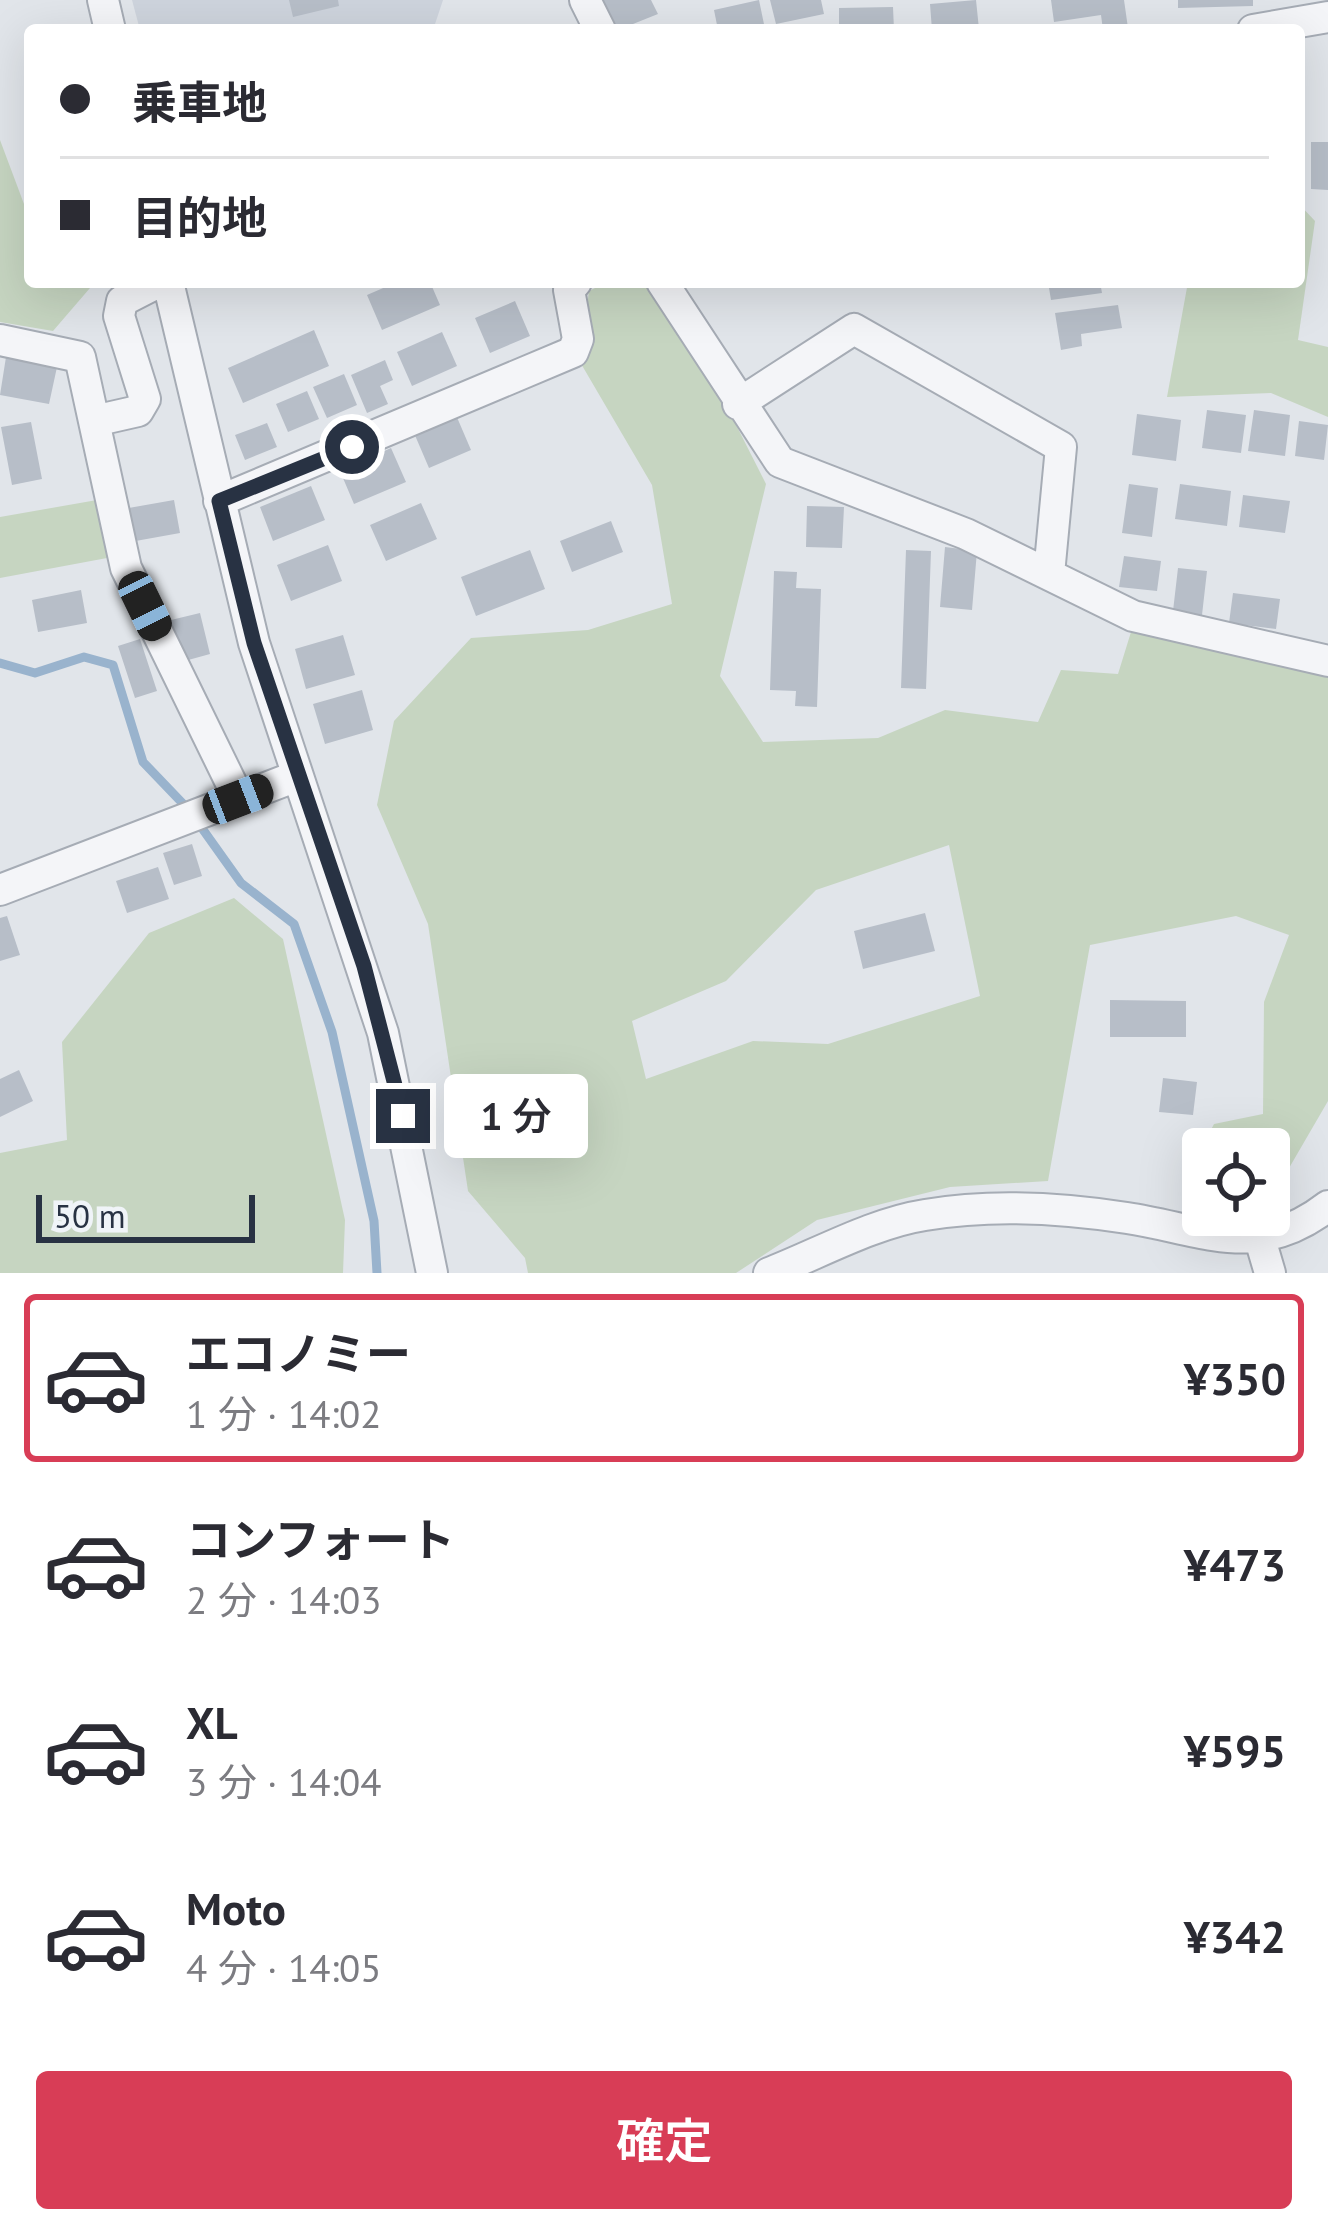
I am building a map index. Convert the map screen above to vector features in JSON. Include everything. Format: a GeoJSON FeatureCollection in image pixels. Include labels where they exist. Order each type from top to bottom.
{"type":"FeatureCollection","features":[{"type":"Feature","properties":{"kind":"street"},"geometry":{"type":"LineString","coordinates":[[1288,24],[1328,17]]}},
{"type":"Feature","properties":{"kind":"street"},"geometry":{"type":"LineString","coordinates":[[94,421],[138,411],[146,399],[118,316],[122,301],[151,288]]}},
{"type":"Feature","properties":{"kind":"street"},"geometry":{"type":"LineString","coordinates":[[166,288],[254,643],[383,1033],[432,1273]]}},
{"type":"Feature","properties":{"kind":"street"},"geometry":{"type":"LineString","coordinates":[[219,501],[573,352],[578,338],[571,288]]}},
{"type":"Feature","properties":{"kind":"street"},"geometry":{"type":"LineString","coordinates":[[666,288],[780,462],[966,534],[1133,616],[1328,661]]}},
{"type":"Feature","properties":{"kind":"street"},"geometry":{"type":"LineString","coordinates":[[738,404],[854,329],[1061,447],[1049,574]]}},
{"type":"Feature","properties":{"kind":"street"},"geometry":{"type":"LineString","coordinates":[[0,340],[80,357],[126,568],[238,799]]}},
{"type":"Feature","properties":{"kind":"street"},"geometry":{"type":"LineString","coordinates":[[0,890],[298,776]]}},
{"type":"Feature","properties":{"kind":"street"},"geometry":{"type":"LineString","coordinates":[[769,1273],[922,1215],[1039,1210],[1260,1240],[1307,1222],[1328,1206]]}},
{"type":"Feature","properties":{"kind":"street"},"geometry":{"type":"LineString","coordinates":[[1260,1240],[1270,1273]]}},
{"type":"Feature","properties":{"kind":"shaded area"},"geometry":{"type":"Polygon","coordinates":[[[132,0],[443,0],[435,24],[138,24],[132,0]]]}},
{"type":"Feature","properties":{"kind":"green space"},"geometry":{"type":"Polygon","coordinates":[[[0,140],[24,204],[24,288],[90,288],[53,331],[0,322],[0,140]]]}},
{"type":"Feature","properties":{"kind":"green space"},"geometry":{"type":"Polygon","coordinates":[[[1305,210],[1315,221],[1298,340],[1328,347],[1328,417],[1271,393],[1167,397],[1187,288],[1305,288],[1305,210]]]}},
{"type":"Feature","properties":{"kind":"green space"},"geometry":{"type":"Polygon","coordinates":[[[595,288],[647,288],[728,409],[766,484],[720,676],[763,742],[878,738],[945,710],[1038,722],[1061,670],[1118,674],[1131,632],[1328,676],[1328,1101],[1290,1166],[1290,1128],[1212,1128],[1263,1114],[1264,1002],[1289,935],[1236,916],[1090,945],[1048,1181],[950,1187],[817,1220],[736,1273],[528,1273],[525,1258],[468,1191],[428,924],[377,805],[394,721],[471,638],[588,630],[672,604],[652,485],[580,362],[589,291],[595,288]],[[949,845],[816,890],[726,981],[632,1021],[646,1079],[753,1041],[828,1044],[980,996],[949,845]]]}},
{"type":"Feature","properties":{"kind":"green space"},"geometry":{"type":"Polygon","coordinates":[[[97,500],[107,558],[0,578],[0,517],[97,500]]]}},
{"type":"Feature","properties":{"kind":"green space"},"geometry":{"type":"Polygon","coordinates":[[[234,898],[283,939],[345,1220],[343,1273],[0,1273],[0,1153],[67,1140],[62,1042],[149,933],[234,898]]]}},
{"type":"Feature","properties":{"kind":"building"},"geometry":{"type":"Polygon","coordinates":[[[289,0],[338,0],[339,6],[293,17],[289,0]]]}},
{"type":"Feature","properties":{"kind":"building"},"geometry":{"type":"Polygon","coordinates":[[[603,0],[651,0],[658,14],[633,24],[615,24],[603,0]]]}},
{"type":"Feature","properties":{"kind":"building"},"geometry":{"type":"Polygon","coordinates":[[[759,0],[764,24],[717,24],[714,10],[759,0]]]}},
{"type":"Feature","properties":{"kind":"building"},"geometry":{"type":"Polygon","coordinates":[[[770,0],[821,0],[824,14],[776,24],[770,0]]]}},
{"type":"Feature","properties":{"kind":"building"},"geometry":{"type":"Polygon","coordinates":[[[976,0],[978,24],[932,24],[930,4],[976,0]]]}},
{"type":"Feature","properties":{"kind":"building"},"geometry":{"type":"Polygon","coordinates":[[[1051,0],[1124,0],[1127,24],[1102,24],[1101,15],[1054,22],[1051,0]]]}},
{"type":"Feature","properties":{"kind":"building"},"geometry":{"type":"Polygon","coordinates":[[[1178,0],[1253,0],[1253,6],[1178,8],[1178,0]]]}},
{"type":"Feature","properties":{"kind":"building"},"geometry":{"type":"Polygon","coordinates":[[[893,7],[894,24],[839,24],[839,8],[893,7]]]}},
{"type":"Feature","properties":{"kind":"building"},"geometry":{"type":"Polygon","coordinates":[[[1311,142],[1328,142],[1328,190],[1311,189],[1311,142]]]}},
{"type":"Feature","properties":{"kind":"building"},"geometry":{"type":"Polygon","coordinates":[[[383,288],[433,288],[440,305],[382,330],[367,295],[383,288]]]}},
{"type":"Feature","properties":{"kind":"building"},"geometry":{"type":"Polygon","coordinates":[[[1049,288],[1101,288],[1102,293],[1051,300],[1049,288]]]}},
{"type":"Feature","properties":{"kind":"building"},"geometry":{"type":"Polygon","coordinates":[[[515,301],[530,336],[490,353],[475,318],[515,301]]]}},
{"type":"Feature","properties":{"kind":"building"},"geometry":{"type":"Polygon","coordinates":[[[1118,305],[1122,328],[1081,334],[1082,346],[1061,350],[1055,313],[1118,305]]]}},
{"type":"Feature","properties":{"kind":"building"},"geometry":{"type":"Polygon","coordinates":[[[314,330],[329,366],[243,403],[228,368],[314,330]]]}},
{"type":"Feature","properties":{"kind":"building"},"geometry":{"type":"Polygon","coordinates":[[[442,332],[457,366],[412,386],[397,352],[442,332]]]}},
{"type":"Feature","properties":{"kind":"building"},"geometry":{"type":"Polygon","coordinates":[[[6,357],[57,367],[49,404],[0,395],[6,357]]]}},
{"type":"Feature","properties":{"kind":"building"},"geometry":{"type":"Polygon","coordinates":[[[385,360],[393,380],[380,386],[388,404],[367,413],[351,375],[385,360]]]}},
{"type":"Feature","properties":{"kind":"building"},"geometry":{"type":"Polygon","coordinates":[[[344,374],[357,405],[327,418],[313,387],[344,374]]]}},
{"type":"Feature","properties":{"kind":"building"},"geometry":{"type":"Polygon","coordinates":[[[307,391],[319,419],[288,432],[276,404],[307,391]]]}},
{"type":"Feature","properties":{"kind":"building"},"geometry":{"type":"Polygon","coordinates":[[[1207,410],[1246,415],[1241,453],[1202,448],[1207,410]]]}},
{"type":"Feature","properties":{"kind":"building"},"geometry":{"type":"Polygon","coordinates":[[[1254,410],[1290,415],[1285,456],[1248,451],[1254,410]]]}},
{"type":"Feature","properties":{"kind":"building"},"geometry":{"type":"Polygon","coordinates":[[[1137,414],[1181,420],[1176,461],[1132,455],[1137,414]]]}},
{"type":"Feature","properties":{"kind":"building"},"geometry":{"type":"Polygon","coordinates":[[[456,415],[471,450],[429,468],[414,433],[456,415]]]}},
{"type":"Feature","properties":{"kind":"building"},"geometry":{"type":"Polygon","coordinates":[[[1299,421],[1328,425],[1324,460],[1295,456],[1299,421]]]}},
{"type":"Feature","properties":{"kind":"building"},"geometry":{"type":"Polygon","coordinates":[[[31,422],[42,479],[12,485],[1,427],[31,422]]]}},
{"type":"Feature","properties":{"kind":"building"},"geometry":{"type":"Polygon","coordinates":[[[267,423],[277,447],[245,460],[235,435],[267,423]]]}},
{"type":"Feature","properties":{"kind":"building"},"geometry":{"type":"Polygon","coordinates":[[[391,448],[406,482],[354,504],[340,471],[391,448]]]}},
{"type":"Feature","properties":{"kind":"building"},"geometry":{"type":"Polygon","coordinates":[[[1129,484],[1158,488],[1152,537],[1122,533],[1129,484]]]}},
{"type":"Feature","properties":{"kind":"building"},"geometry":{"type":"Polygon","coordinates":[[[1180,484],[1231,491],[1227,526],[1175,519],[1180,484]]]}},
{"type":"Feature","properties":{"kind":"building"},"geometry":{"type":"Polygon","coordinates":[[[311,486],[325,520],[273,541],[260,507],[311,486]]]}},
{"type":"Feature","properties":{"kind":"building"},"geometry":{"type":"Polygon","coordinates":[[[1243,495],[1290,501],[1285,533],[1239,527],[1243,495]]]}},
{"type":"Feature","properties":{"kind":"building"},"geometry":{"type":"Polygon","coordinates":[[[174,500],[180,533],[130,542],[123,509],[174,500]]]}},
{"type":"Feature","properties":{"kind":"building"},"geometry":{"type":"Polygon","coordinates":[[[421,503],[437,539],[386,561],[370,525],[421,503]]]}},
{"type":"Feature","properties":{"kind":"building"},"geometry":{"type":"Polygon","coordinates":[[[807,506],[844,507],[842,548],[806,547],[807,506]]]}},
{"type":"Feature","properties":{"kind":"building"},"geometry":{"type":"Polygon","coordinates":[[[611,521],[623,552],[572,572],[560,541],[611,521]]]}},
{"type":"Feature","properties":{"kind":"building"},"geometry":{"type":"Polygon","coordinates":[[[328,545],[342,581],[291,601],[277,565],[328,545]]]}},
{"type":"Feature","properties":{"kind":"building"},"geometry":{"type":"Polygon","coordinates":[[[945,547],[977,551],[972,610],[940,607],[945,547]]]}},
{"type":"Feature","properties":{"kind":"building"},"geometry":{"type":"Polygon","coordinates":[[[530,550],[545,589],[476,616],[461,577],[530,550]]]}},
{"type":"Feature","properties":{"kind":"building"},"geometry":{"type":"Polygon","coordinates":[[[906,550],[931,551],[926,689],[901,688],[906,550]]]}},
{"type":"Feature","properties":{"kind":"building"},"geometry":{"type":"Polygon","coordinates":[[[1124,556],[1161,561],[1157,591],[1119,587],[1124,556]]]}},
{"type":"Feature","properties":{"kind":"building"},"geometry":{"type":"Polygon","coordinates":[[[1178,568],[1207,571],[1202,615],[1173,611],[1178,568]]]}},
{"type":"Feature","properties":{"kind":"building"},"geometry":{"type":"Polygon","coordinates":[[[774,571],[797,572],[796,588],[821,589],[817,707],[795,706],[796,691],[770,690],[774,571]]]}},
{"type":"Feature","properties":{"kind":"building"},"geometry":{"type":"Polygon","coordinates":[[[81,590],[87,623],[38,632],[32,600],[81,590]]]}},
{"type":"Feature","properties":{"kind":"building"},"geometry":{"type":"Polygon","coordinates":[[[1233,593],[1280,599],[1276,629],[1229,623],[1233,593]]]}},
{"type":"Feature","properties":{"kind":"building"},"geometry":{"type":"Polygon","coordinates":[[[200,613],[210,654],[181,662],[171,620],[200,613]]]}},
{"type":"Feature","properties":{"kind":"building"},"geometry":{"type":"Polygon","coordinates":[[[343,635],[355,675],[306,689],[295,649],[343,635]]]}},
{"type":"Feature","properties":{"kind":"building"},"geometry":{"type":"Polygon","coordinates":[[[140,639],[157,691],[135,698],[118,646],[140,639]]]}},
{"type":"Feature","properties":{"kind":"building"},"geometry":{"type":"Polygon","coordinates":[[[362,690],[373,730],[325,744],[313,704],[362,690]]]}},
{"type":"Feature","properties":{"kind":"building"},"geometry":{"type":"Polygon","coordinates":[[[192,844],[202,876],[174,885],[163,853],[192,844]]]}},
{"type":"Feature","properties":{"kind":"building"},"geometry":{"type":"Polygon","coordinates":[[[158,867],[169,899],[127,913],[116,881],[158,867]]]}},
{"type":"Feature","properties":{"kind":"building"},"geometry":{"type":"Polygon","coordinates":[[[925,913],[935,951],[863,969],[854,931],[925,913]]]}},
{"type":"Feature","properties":{"kind":"building"},"geometry":{"type":"Polygon","coordinates":[[[7,916],[20,955],[0,961],[0,918],[7,916]]]}},
{"type":"Feature","properties":{"kind":"building"},"geometry":{"type":"Polygon","coordinates":[[[1110,1000],[1186,1001],[1186,1037],[1110,1037],[1110,1000]]]}},
{"type":"Feature","properties":{"kind":"building"},"geometry":{"type":"Polygon","coordinates":[[[19,1070],[33,1101],[0,1117],[0,1079],[19,1070]]]}},
{"type":"Feature","properties":{"kind":"building"},"geometry":{"type":"Polygon","coordinates":[[[1163,1078],[1197,1082],[1193,1115],[1159,1112],[1163,1078]]]}},
{"type":"Feature","properties":{"kind":"waterway"},"geometry":{"type":"LineString","coordinates":[[0,663],[35,673],[84,657],[113,665],[143,762],[189,810],[241,883],[294,924],[332,1032],[374,1221],[377,1273]]}},
{"type":"Feature","properties":{"kind":"route"},"geometry":{"type":"LineString","coordinates":[[352,447],[219,501],[254,643],[364,966],[403,1116]]}}]}
